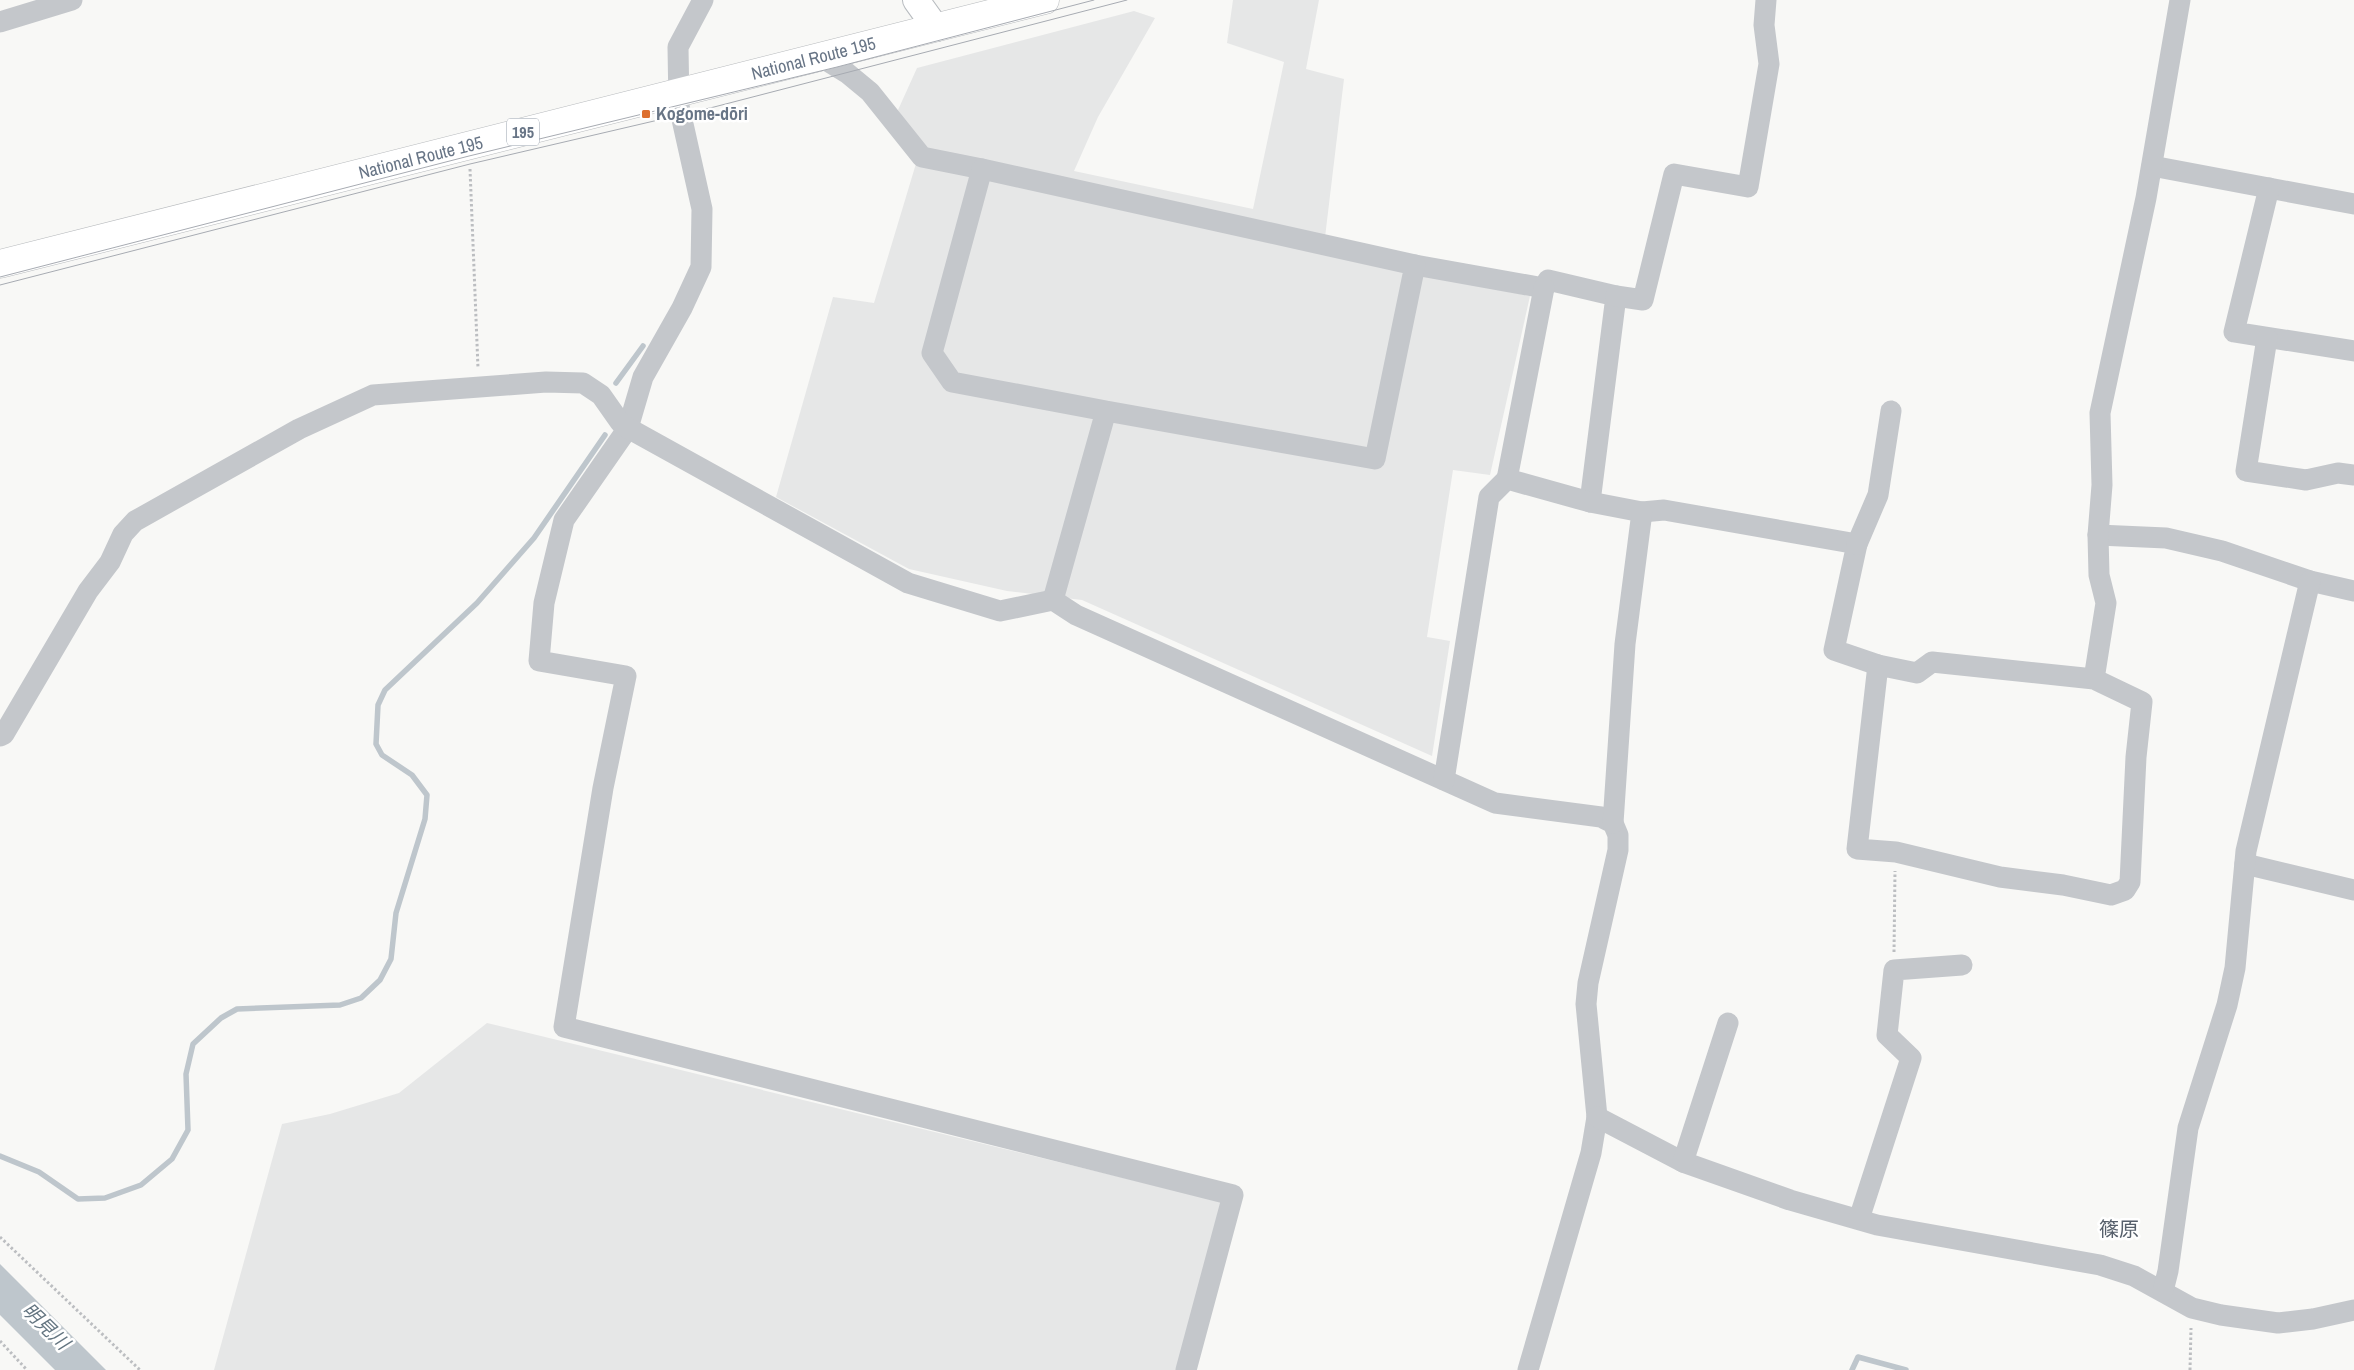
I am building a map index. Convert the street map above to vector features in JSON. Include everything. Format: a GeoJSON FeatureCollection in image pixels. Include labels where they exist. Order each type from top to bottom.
{"type":"FeatureCollection","features":[{"type":"Feature","properties":{"kind":"highway","name":"National Route 195"},"geometry":{"type":"LineString","coordinates":[[0,264],[1045,0]]}},
{"type":"Feature","properties":{"kind":"main road"},"geometry":{"type":"LineString","coordinates":[[916,0],[936,28]]}},
{"type":"Feature","properties":{"kind":"street"},"geometry":{"type":"LineString","coordinates":[[0,22],[72,0]]}},
{"type":"Feature","properties":{"kind":"street"},"geometry":{"type":"LineString","coordinates":[[703,0],[678,47],[678,93],[702,209],[703,245],[701,267],[682,308],[643,378],[628,428],[564,520],[544,603],[539,661],[626,676],[603,788],[564,1027],[1233,1195],[1186,1370]]}},
{"type":"Feature","properties":{"kind":"street"},"geometry":{"type":"LineString","coordinates":[[1444,780],[1489,497],[1507,479],[1544,288],[1548,280],[1616,296],[1643,300],[1674,174],[1748,186],[1769,64],[1764,25],[1766,0]]}},
{"type":"Feature","properties":{"kind":"street"},"geometry":{"type":"LineString","coordinates":[[2094,679],[2106,603],[2099,575],[2098,535],[2102,485],[2100,414],[2152,166],[2180,0]]}},
{"type":"Feature","properties":{"kind":"street"},"geometry":{"type":"LineString","coordinates":[[821,57],[846,73],[870,92],[922,157],[1415,265],[1544,288]]}},
{"type":"Feature","properties":{"kind":"street"},"geometry":{"type":"LineString","coordinates":[[2152,166],[2354,204]]}},
{"type":"Feature","properties":{"kind":"street"},"geometry":{"type":"LineString","coordinates":[[982,169],[932,353],[952,382],[1375,459],[1415,265]]}},
{"type":"Feature","properties":{"kind":"street"},"geometry":{"type":"LineString","coordinates":[[2268,188],[2234,332],[2354,351]]}},
{"type":"Feature","properties":{"kind":"street"},"geometry":{"type":"LineString","coordinates":[[1590,502],[1616,296]]}},
{"type":"Feature","properties":{"kind":"street"},"geometry":{"type":"LineString","coordinates":[[2268,338],[2246,471],[2306,480],[2338,473],[2354,476]]}},
{"type":"Feature","properties":{"kind":"street"},"geometry":{"type":"LineString","coordinates":[[0,736],[4,734],[88,590],[110,562],[123,534],[135,521],[299,428],[373,395],[546,382],[583,383],[601,395],[620,422],[628,428],[908,583],[1000,611],[1053,600],[1076,615],[1495,803],[1601,817],[1614,823]]}},
{"type":"Feature","properties":{"kind":"street"},"geometry":{"type":"LineString","coordinates":[[1878,665],[1857,849],[1896,852],[2000,876],[2063,885],[2111,895],[2125,890],[2130,882],[2136,757],[2142,702],[2094,679],[1932,662],[1917,673],[1878,665],[1834,650],[1857,544],[1878,495],[1891,410]]}},
{"type":"Feature","properties":{"kind":"street"},"geometry":{"type":"LineString","coordinates":[[1053,600],[1106,411]]}},
{"type":"Feature","properties":{"kind":"street"},"geometry":{"type":"LineString","coordinates":[[1507,479],[1590,502],[1642,512],[1664,510],[1857,544]]}},
{"type":"Feature","properties":{"kind":"street"},"geometry":{"type":"LineString","coordinates":[[1528,1370],[1588,1168],[1596,1117],[1586,1004],[1596,943],[1618,850],[1618,835],[1614,823],[1625,644],[1642,512]]}},
{"type":"Feature","properties":{"kind":"street"},"geometry":{"type":"LineString","coordinates":[[2098,535],[2166,538],[2222,551],[2310,581],[2354,591]]}},
{"type":"Feature","properties":{"kind":"street"},"geometry":{"type":"LineString","coordinates":[[2163,1291],[2168,1271],[2188,1128],[2227,1005],[2235,968],[2245,864],[2255,809],[2310,581]]}},
{"type":"Feature","properties":{"kind":"street"},"geometry":{"type":"LineString","coordinates":[[2245,864],[2354,890]]}},
{"type":"Feature","properties":{"kind":"street"},"geometry":{"type":"LineString","coordinates":[[1859,1220],[1911,1058],[1887,1035],[1894,970],[1962,965]]}},
{"type":"Feature","properties":{"kind":"street"},"geometry":{"type":"LineString","coordinates":[[1683,1162],[1728,1023]]}},
{"type":"Feature","properties":{"kind":"street"},"geometry":{"type":"LineString","coordinates":[[1596,1117],[1683,1162],[1790,1200],[1877,1225],[2100,1265],[2134,1276],[2192,1308],[2221,1315],[2278,1323],[2314,1319],[2354,1310]]}},
{"type":"Feature","properties":{"kind":"path"},"geometry":{"type":"LineString","coordinates":[[468,146],[478,387]]}},
{"type":"Feature","properties":{"kind":"path"},"geometry":{"type":"LineString","coordinates":[[1894,970],[1896,852]]}},
{"type":"Feature","properties":{"kind":"path"},"geometry":{"type":"LineString","coordinates":[[0,1237],[140,1370]]}},
{"type":"Feature","properties":{"kind":"path"},"geometry":{"type":"LineString","coordinates":[[2190,1370],[2192,1308]]}},
{"type":"Feature","properties":{"kind":"path"},"geometry":{"type":"LineString","coordinates":[[0,1341],[28,1370]]}},
{"type":"Feature","properties":{"kind":"shaded area"},"geometry":{"type":"Polygon","coordinates":[[[1233,0],[1319,0],[1306,69],[1344,79],[1323,254],[1530,296],[1490,475],[1453,470],[1427,637],[1450,641],[1432,756],[1082,600],[1007,591],[909,569],[776,497],[833,297],[874,303],[921,147],[898,110],[917,68],[1134,11],[1155,18],[1098,117],[1074,171],[1253,209],[1284,62],[1227,43],[1233,0]]]}},
{"type":"Feature","properties":{"kind":"shaded area"},"geometry":{"type":"Polygon","coordinates":[[[487,1023],[1223,1202],[1178,1370],[214,1370],[282,1124],[330,1114],[399,1093],[487,1023]]]}},
{"type":"Feature","properties":{"kind":"water","name":"明見川"},"geometry":{"type":"Polygon","coordinates":[[[0,1264],[106,1370],[55,1370],[0,1315],[0,1264]]]}},
{"type":"Feature","properties":{"kind":"waterway"},"geometry":{"type":"LineString","coordinates":[[616,383],[643,346]]}},
{"type":"Feature","properties":{"kind":"waterway"},"geometry":{"type":"LineString","coordinates":[[0,1156],[39,1172],[78,1199],[105,1198],[141,1185],[172,1159],[188,1130],[186,1074],[193,1044],[221,1018],[237,1009],[340,1005],[361,998],[380,980],[391,959],[396,913],[425,819],[427,795],[412,775],[382,755],[376,744],[378,705],[385,690],[477,603],[534,538],[605,435]]}},
{"type":"Feature","properties":{"kind":"waterway"},"geometry":{"type":"LineString","coordinates":[[1852,1370],[1858,1357],[1906,1370]]}},
{"type":"Feature","properties":{"kind":"tram line"},"geometry":{"type":"LineString","coordinates":[[0,277],[469,156],[837,67],[1094,0]]}},
{"type":"Feature","properties":{"kind":"tram line"},"geometry":{"type":"LineString","coordinates":[[0,285],[470,164],[714,107],[1127,0]]}},
{"type":"Feature","properties":{"kind":"place","name":"Kogome-dōri"},"geometry":{"type":"Point","coordinates":[646,114]}},
{"type":"Feature","properties":{"kind":"district","name":"篠原"},"geometry":{"type":"Point","coordinates":[2119,1229]}}]}
